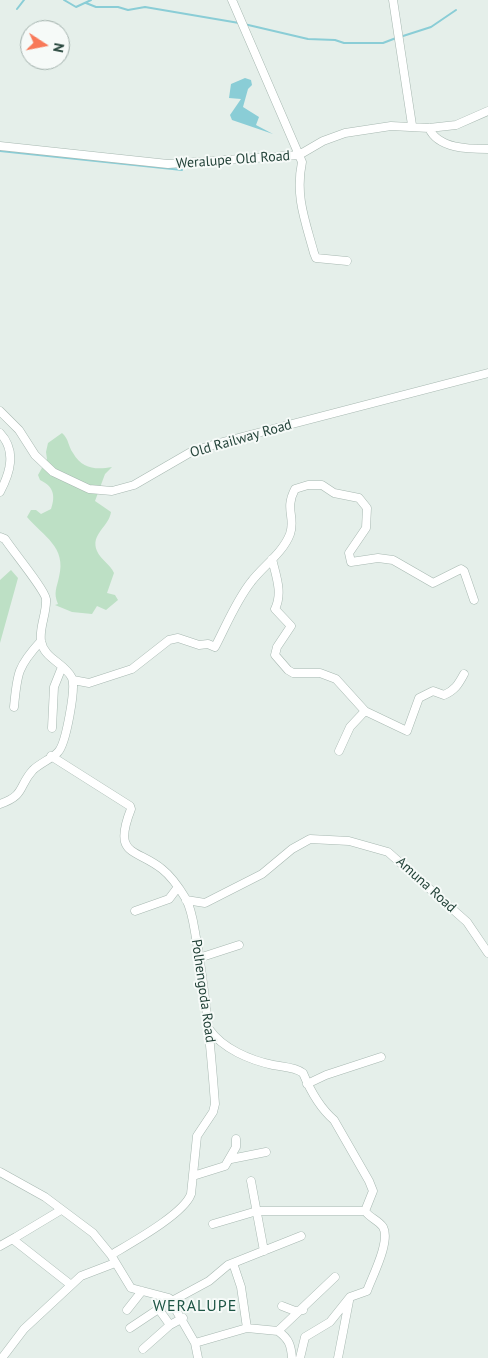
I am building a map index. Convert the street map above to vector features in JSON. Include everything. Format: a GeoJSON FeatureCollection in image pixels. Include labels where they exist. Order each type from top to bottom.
{"type":"FeatureCollection","features":[{"type":"Feature","properties":{"kind":"street"},"geometry":{"type":"LineString","coordinates":[[232,0],[302,162],[298,181],[301,206],[316,258],[347,261]]}},
{"type":"Feature","properties":{"kind":"street"},"geometry":{"type":"LineString","coordinates":[[393,0],[412,125]]}},
{"type":"Feature","properties":{"kind":"street","name":"Weralupe Old Road"},"geometry":{"type":"LineString","coordinates":[[0,146],[168,164],[299,155],[324,141],[345,133],[390,126],[412,125],[429,128],[456,125],[488,111]]}},
{"type":"Feature","properties":{"kind":"street"},"geometry":{"type":"LineString","coordinates":[[429,128],[432,134],[445,143],[465,148],[488,149]]}},
{"type":"Feature","properties":{"kind":"street","name":"Old Railway Road"},"geometry":{"type":"LineString","coordinates":[[0,411],[19,430],[35,454],[53,472],[89,489],[112,491],[134,485],[176,460],[212,445],[488,373]]}},
{"type":"Feature","properties":{"kind":"street"},"geometry":{"type":"LineString","coordinates":[[0,433],[4,437],[11,458],[9,474],[0,492]]}},
{"type":"Feature","properties":{"kind":"street"},"geometry":{"type":"LineString","coordinates":[[73,680],[89,683],[132,669],[169,640],[178,638],[199,646],[208,644],[215,647],[250,583],[272,559],[290,534],[292,519],[288,501],[295,489],[308,485],[322,485],[334,493],[359,498],[367,508],[366,528],[349,553],[351,562],[378,558],[393,560],[433,583],[461,569],[474,600]]}},
{"type":"Feature","properties":{"kind":"street"},"geometry":{"type":"LineString","coordinates":[[0,537],[5,539],[28,573],[43,590],[45,610],[41,641],[46,652],[67,670],[73,680],[73,696],[63,743],[58,753],[51,756],[32,771],[19,795],[0,804]]}},
{"type":"Feature","properties":{"kind":"street"},"geometry":{"type":"LineString","coordinates":[[272,559],[279,594],[279,600],[275,609],[291,626],[277,646],[275,655],[293,673],[320,673],[336,679],[366,711],[407,731],[418,698],[433,691],[444,695],[451,692],[457,687],[464,674]]}},
{"type":"Feature","properties":{"kind":"street"},"geometry":{"type":"LineString","coordinates":[[14,707],[16,677],[23,660],[41,641]]}},
{"type":"Feature","properties":{"kind":"street"},"geometry":{"type":"LineString","coordinates":[[52,728],[54,686],[62,667]]}},
{"type":"Feature","properties":{"kind":"street"},"geometry":{"type":"LineString","coordinates":[[339,751],[350,727],[366,711]]}},
{"type":"Feature","properties":{"kind":"street","name":"Polhengoda Road"},"geometry":{"type":"LineString","coordinates":[[51,756],[130,806],[132,809],[126,833],[126,845],[130,852],[162,869],[186,900],[191,910],[199,958],[215,1104],[213,1112],[197,1136],[188,1202],[162,1223],[111,1255]]}},
{"type":"Feature","properties":{"kind":"street","name":"Amuna Road"},"geometry":{"type":"LineString","coordinates":[[186,900],[205,903],[262,874],[292,849],[310,839],[349,841],[388,852],[467,922],[488,953]]}},
{"type":"Feature","properties":{"kind":"street"},"geometry":{"type":"LineString","coordinates":[[135,911],[169,899],[178,888]]}},
{"type":"Feature","properties":{"kind":"street"},"geometry":{"type":"LineString","coordinates":[[199,958],[240,944]]}},
{"type":"Feature","properties":{"kind":"street"},"geometry":{"type":"LineString","coordinates":[[207,1026],[214,1036],[230,1049],[266,1064],[300,1070],[303,1073],[307,1084],[325,1112],[334,1120],[369,1181],[373,1191],[365,1211]]}},
{"type":"Feature","properties":{"kind":"street"},"geometry":{"type":"LineString","coordinates":[[307,1084],[326,1075],[381,1057]]}},
{"type":"Feature","properties":{"kind":"street"},"geometry":{"type":"LineString","coordinates":[[193,1176],[215,1171],[225,1166],[236,1148],[236,1138]]}},
{"type":"Feature","properties":{"kind":"street"},"geometry":{"type":"LineString","coordinates":[[231,1159],[266,1152]]}},
{"type":"Feature","properties":{"kind":"street"},"geometry":{"type":"LineString","coordinates":[[0,1172],[45,1197],[93,1232],[111,1255],[131,1288],[170,1298],[196,1344],[198,1358]]}},
{"type":"Feature","properties":{"kind":"street"},"geometry":{"type":"LineString","coordinates":[[251,1181],[264,1252]]}},
{"type":"Feature","properties":{"kind":"street"},"geometry":{"type":"LineString","coordinates":[[0,1246],[61,1210]]}},
{"type":"Feature","properties":{"kind":"street"},"geometry":{"type":"LineString","coordinates":[[213,1224],[257,1211],[365,1211],[378,1221],[384,1230],[384,1246],[367,1292],[350,1297],[330,1322],[306,1337],[300,1358]]}},
{"type":"Feature","properties":{"kind":"street"},"geometry":{"type":"LineString","coordinates":[[172,1301],[209,1281],[219,1270],[301,1236]]}},
{"type":"Feature","properties":{"kind":"street"},"geometry":{"type":"LineString","coordinates":[[16,1238],[16,1242],[27,1248],[71,1285]]}},
{"type":"Feature","properties":{"kind":"street"},"geometry":{"type":"LineString","coordinates":[[2,1358],[24,1329],[81,1276],[115,1263]]}},
{"type":"Feature","properties":{"kind":"street"},"geometry":{"type":"LineString","coordinates":[[233,1263],[242,1287],[247,1328]]}},
{"type":"Feature","properties":{"kind":"street"},"geometry":{"type":"LineString","coordinates":[[278,1331],[303,1310],[335,1278]]}},
{"type":"Feature","properties":{"kind":"street"},"geometry":{"type":"LineString","coordinates":[[127,1310],[142,1291]]}},
{"type":"Feature","properties":{"kind":"street"},"geometry":{"type":"LineString","coordinates":[[338,1358],[350,1297]]}},
{"type":"Feature","properties":{"kind":"street"},"geometry":{"type":"LineString","coordinates":[[282,1306],[295,1311],[303,1310]]}},
{"type":"Feature","properties":{"kind":"street"},"geometry":{"type":"LineString","coordinates":[[130,1328],[157,1310],[160,1311],[170,1326]]}},
{"type":"Feature","properties":{"kind":"street"},"geometry":{"type":"LineString","coordinates":[[143,1348],[183,1318]]}},
{"type":"Feature","properties":{"kind":"street"},"geometry":{"type":"LineString","coordinates":[[196,1344],[247,1328],[278,1331],[286,1337],[291,1346],[292,1358]]}},
{"type":"Feature","properties":{"kind":"green space"},"geometry":{"type":"Polygon","coordinates":[[[62,433],[73,453],[85,465],[95,468],[112,467],[105,474],[95,501],[111,512],[110,517],[98,535],[96,545],[97,551],[114,573],[107,593],[115,595],[118,600],[106,610],[97,606],[92,614],[72,612],[55,605],[58,604],[56,593],[61,567],[60,558],[52,543],[27,517],[31,510],[36,510],[41,514],[51,509],[53,495],[51,488],[40,480],[38,475],[47,459],[48,443],[62,433]]]}},
{"type":"Feature","properties":{"kind":"green space"},"geometry":{"type":"Polygon","coordinates":[[[11,570],[18,578],[0,643],[0,580],[11,570]]]}},
{"type":"Feature","properties":{"kind":"water"},"geometry":{"type":"Polygon","coordinates":[[[245,78],[251,80],[252,85],[248,89],[243,107],[259,117],[256,125],[273,134],[232,120],[230,115],[241,99],[229,98],[231,84],[245,78]]]}},
{"type":"Feature","properties":{"kind":"waterway"},"geometry":{"type":"LineString","coordinates":[[17,9],[24,0]]}},
{"type":"Feature","properties":{"kind":"waterway"},"geometry":{"type":"LineString","coordinates":[[64,0],[76,7],[91,0]]}},
{"type":"Feature","properties":{"kind":"waterway"},"geometry":{"type":"LineString","coordinates":[[86,3],[96,7],[118,7],[128,10],[145,7],[239,23]]}},
{"type":"Feature","properties":{"kind":"waterway"},"geometry":{"type":"LineString","coordinates":[[403,36],[431,27],[456,10]]}},
{"type":"Feature","properties":{"kind":"waterway"},"geometry":{"type":"LineString","coordinates":[[244,24],[308,39],[335,40],[344,43],[383,43],[396,38]]}},
{"type":"Feature","properties":{"kind":"waterway"},"geometry":{"type":"LineString","coordinates":[[0,151],[182,170]]}},
{"type":"Feature","properties":{"kind":"district","name":"WERALUPE"},"geometry":{"type":"Point","coordinates":[195,1306]}}]}
